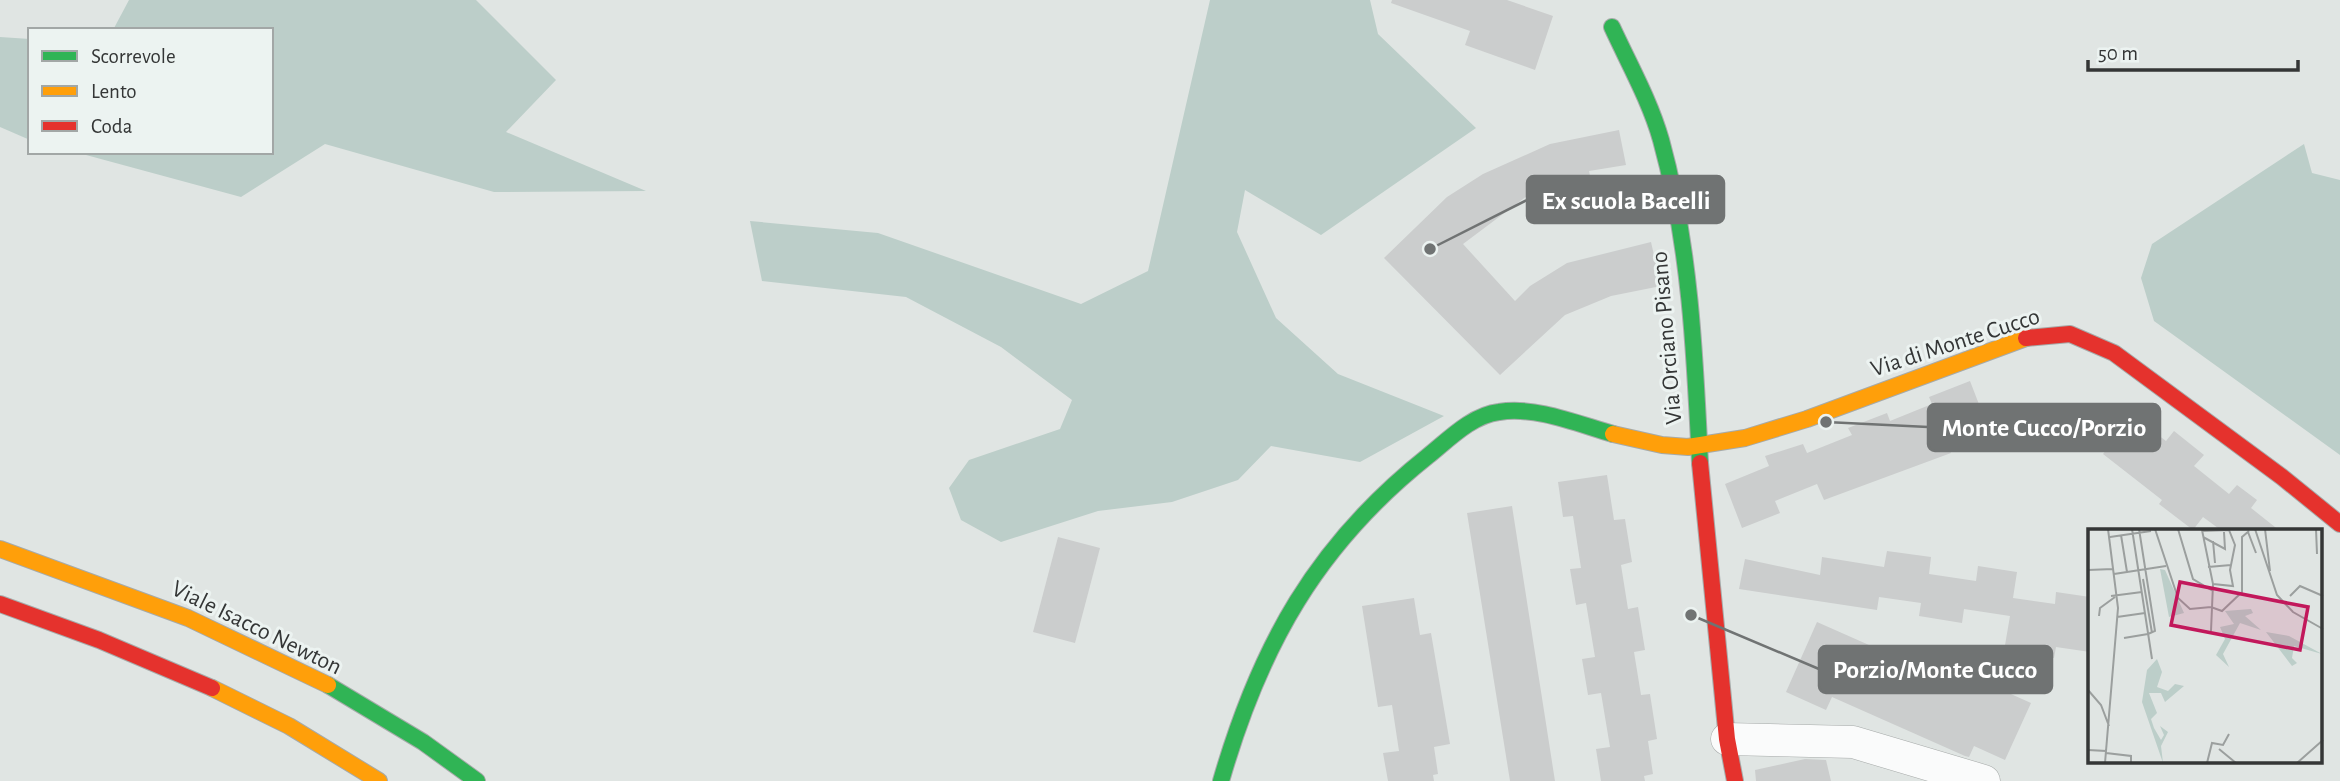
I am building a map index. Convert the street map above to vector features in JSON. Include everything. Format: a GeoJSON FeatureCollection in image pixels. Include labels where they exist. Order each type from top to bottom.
{"type":"FeatureCollection","features":[{"type":"Feature","properties":{"kind":"main road","name":"Via Orciano Pisano"},"geometry":{"type":"LineString","coordinates":[[1612,27],[1650,108],[1661,141],[1693,320],[1699,447],[1727,739],[1735,781]]}},
{"type":"Feature","properties":{"kind":"main road","name":"Via di Monte Cucco"},"geometry":{"type":"LineString","coordinates":[[1221,781],[1236,723],[1255,675],[1319,563],[1372,500],[1477,420],[1492,412],[1511,411],[1653,444],[1699,447],[1773,430],[1997,348],[2043,335],[2069,333],[2104,348],[2280,475],[2340,524]]}},
{"type":"Feature","properties":{"kind":"main road","name":"Viale Isacco Newton"},"geometry":{"type":"LineString","coordinates":[[0,549],[138,597],[240,640],[352,699],[440,752],[477,781]]}},
{"type":"Feature","properties":{"kind":"main road"},"geometry":{"type":"LineString","coordinates":[[0,604],[136,654],[219,690],[288,724],[379,781]]}},
{"type":"Feature","properties":{"kind":"street"},"geometry":{"type":"LineString","coordinates":[[1727,739],[1853,742],[1984,781]]}},
{"type":"Feature","properties":{"kind":"shaded area"},"geometry":{"type":"Polygon","coordinates":[[[129,0],[476,0],[556,80],[506,132],[646,191],[494,192],[325,144],[241,197],[82,154],[273,154],[273,28],[114,28],[129,0]]]}},
{"type":"Feature","properties":{"kind":"shaded area"},"geometry":{"type":"Polygon","coordinates":[[[1210,0],[1370,0],[1378,34],[1476,128],[1321,235],[1245,190],[1237,232],[1276,318],[1338,374],[1444,416],[1360,462],[1271,446],[1238,480],[1172,502],[1098,511],[1001,542],[961,520],[949,488],[969,460],[1060,429],[1072,400],[1001,347],[906,297],[762,281],[750,221],[878,233],[1081,304],[1148,271],[1210,0]]]}},
{"type":"Feature","properties":{"kind":"shaded area"},"geometry":{"type":"Polygon","coordinates":[[[0,37],[28,39],[28,139],[0,127],[0,37]]]}},
{"type":"Feature","properties":{"kind":"shaded area"},"geometry":{"type":"Polygon","coordinates":[[[2304,144],[2312,173],[2340,180],[2340,455],[2154,321],[2141,278],[2152,244],[2304,144]]]}},
{"type":"Feature","properties":{"kind":"building"},"geometry":{"type":"Polygon","coordinates":[[[1392,0],[1507,0],[1553,16],[1535,70],[1465,45],[1470,31],[1391,3],[1392,0]]]}},
{"type":"Feature","properties":{"kind":"building"},"geometry":{"type":"Polygon","coordinates":[[[1619,130],[1626,165],[1589,171],[1593,190],[1537,208],[1531,193],[1463,244],[1515,301],[1530,286],[1567,263],[1651,242],[1661,286],[1611,296],[1565,315],[1500,375],[1384,258],[1447,197],[1483,174],[1550,144],[1619,130]]]}},
{"type":"Feature","properties":{"kind":"building"},"geometry":{"type":"Polygon","coordinates":[[[1970,381],[1987,425],[1946,442],[1951,453],[1824,500],[1817,484],[1775,501],[1780,513],[1742,528],[1725,484],[1769,466],[1765,456],[1803,444],[1807,453],[1852,435],[1848,428],[1887,413],[1890,421],[1932,404],[1929,397],[1970,381]]]}},
{"type":"Feature","properties":{"kind":"building"},"geometry":{"type":"Polygon","coordinates":[[[2133,416],[2166,441],[2174,431],[2204,455],[2194,466],[2229,494],[2237,485],[2257,500],[2251,508],[2277,529],[2219,529],[2203,517],[2192,529],[2159,504],[2162,500],[2103,454],[2133,416]]]}},
{"type":"Feature","properties":{"kind":"building"},"geometry":{"type":"Polygon","coordinates":[[[1607,475],[1614,520],[1625,519],[1632,562],[1621,565],[1628,609],[1638,607],[1645,650],[1634,652],[1641,695],[1650,694],[1657,739],[1648,741],[1653,774],[1644,776],[1645,781],[1601,781],[1596,749],[1610,747],[1601,693],[1588,695],[1582,659],[1595,657],[1586,603],[1576,605],[1570,569],[1581,568],[1573,516],[1563,517],[1558,482],[1607,475]]]}},
{"type":"Feature","properties":{"kind":"building"},"geometry":{"type":"Polygon","coordinates":[[[1512,506],[1555,781],[1510,781],[1467,513],[1512,506]]]}},
{"type":"Feature","properties":{"kind":"building"},"geometry":{"type":"Polygon","coordinates":[[[1058,537],[1100,548],[1075,643],[1033,632],[1058,537]]]}},
{"type":"Feature","properties":{"kind":"building"},"geometry":{"type":"Polygon","coordinates":[[[1887,551],[1931,557],[1929,574],[1976,581],[1978,566],[2017,572],[2013,598],[2055,604],[2056,592],[2088,597],[2088,652],[2056,647],[2054,658],[2004,651],[2010,616],[1964,609],[1962,623],[1919,616],[1921,603],[1879,597],[1877,610],[1739,589],[1745,559],[1820,575],[1822,557],[1884,567],[1887,551]]]}},
{"type":"Feature","properties":{"kind":"building"},"geometry":{"type":"Polygon","coordinates":[[[1414,598],[1420,635],[1431,633],[1450,744],[1434,747],[1438,774],[1433,775],[1434,781],[1388,781],[1383,753],[1399,751],[1392,705],[1378,707],[1362,606],[1414,598]]]}},
{"type":"Feature","properties":{"kind":"building"},"geometry":{"type":"Polygon","coordinates":[[[1817,622],[1921,668],[1926,656],[2031,703],[2005,760],[1974,746],[1969,757],[1965,756],[1832,697],[1826,710],[1786,692],[1817,622]]]}},
{"type":"Feature","properties":{"kind":"building"},"geometry":{"type":"Polygon","coordinates":[[[1805,759],[1826,760],[1831,781],[1756,781],[1755,770],[1805,759]]]}},
{"type":"Feature","properties":{"kind":"traffic: fast"},"geometry":{"type":"LineString","coordinates":[[1612,27],[1651,111],[1671,180],[1690,300],[1700,463]]}},
{"type":"Feature","properties":{"kind":"traffic: fast"},"geometry":{"type":"LineString","coordinates":[[1221,781],[1254,686],[1297,601],[1354,525],[1389,490],[1461,429],[1489,414],[1528,411],[1613,434]]}},
{"type":"Feature","properties":{"kind":"traffic: fast"},"geometry":{"type":"LineString","coordinates":[[328,685],[423,742],[477,781]]}},
{"type":"Feature","properties":{"kind":"traffic: slow"},"geometry":{"type":"LineString","coordinates":[[1613,434],[1662,445],[1688,447],[1745,438],[1807,419],[2026,338]]}},
{"type":"Feature","properties":{"kind":"traffic: slow"},"geometry":{"type":"LineString","coordinates":[[0,549],[188,618],[328,685]]}},
{"type":"Feature","properties":{"kind":"traffic: slow"},"geometry":{"type":"LineString","coordinates":[[212,688],[289,726],[379,781]]}},
{"type":"Feature","properties":{"kind":"traffic: jam"},"geometry":{"type":"LineString","coordinates":[[2026,338],[2070,334],[2114,353],[2282,477],[2340,524]]}},
{"type":"Feature","properties":{"kind":"traffic: jam"},"geometry":{"type":"LineString","coordinates":[[1700,463],[1727,739],[1735,781]]}},
{"type":"Feature","properties":{"kind":"traffic: jam"},"geometry":{"type":"LineString","coordinates":[[0,604],[99,640],[212,688]]}},
{"type":"Feature","properties":{"kind":"place","name":"Ex scuola Bacelli"},"geometry":{"type":"Point","coordinates":[1430,249]}},
{"type":"Feature","properties":{"kind":"place","name":"Monte Cucco/Porzio"},"geometry":{"type":"Point","coordinates":[1826,422]}},
{"type":"Feature","properties":{"kind":"place","name":"Porzio/Monte Cucco"},"geometry":{"type":"Point","coordinates":[1691,615]}}]}
